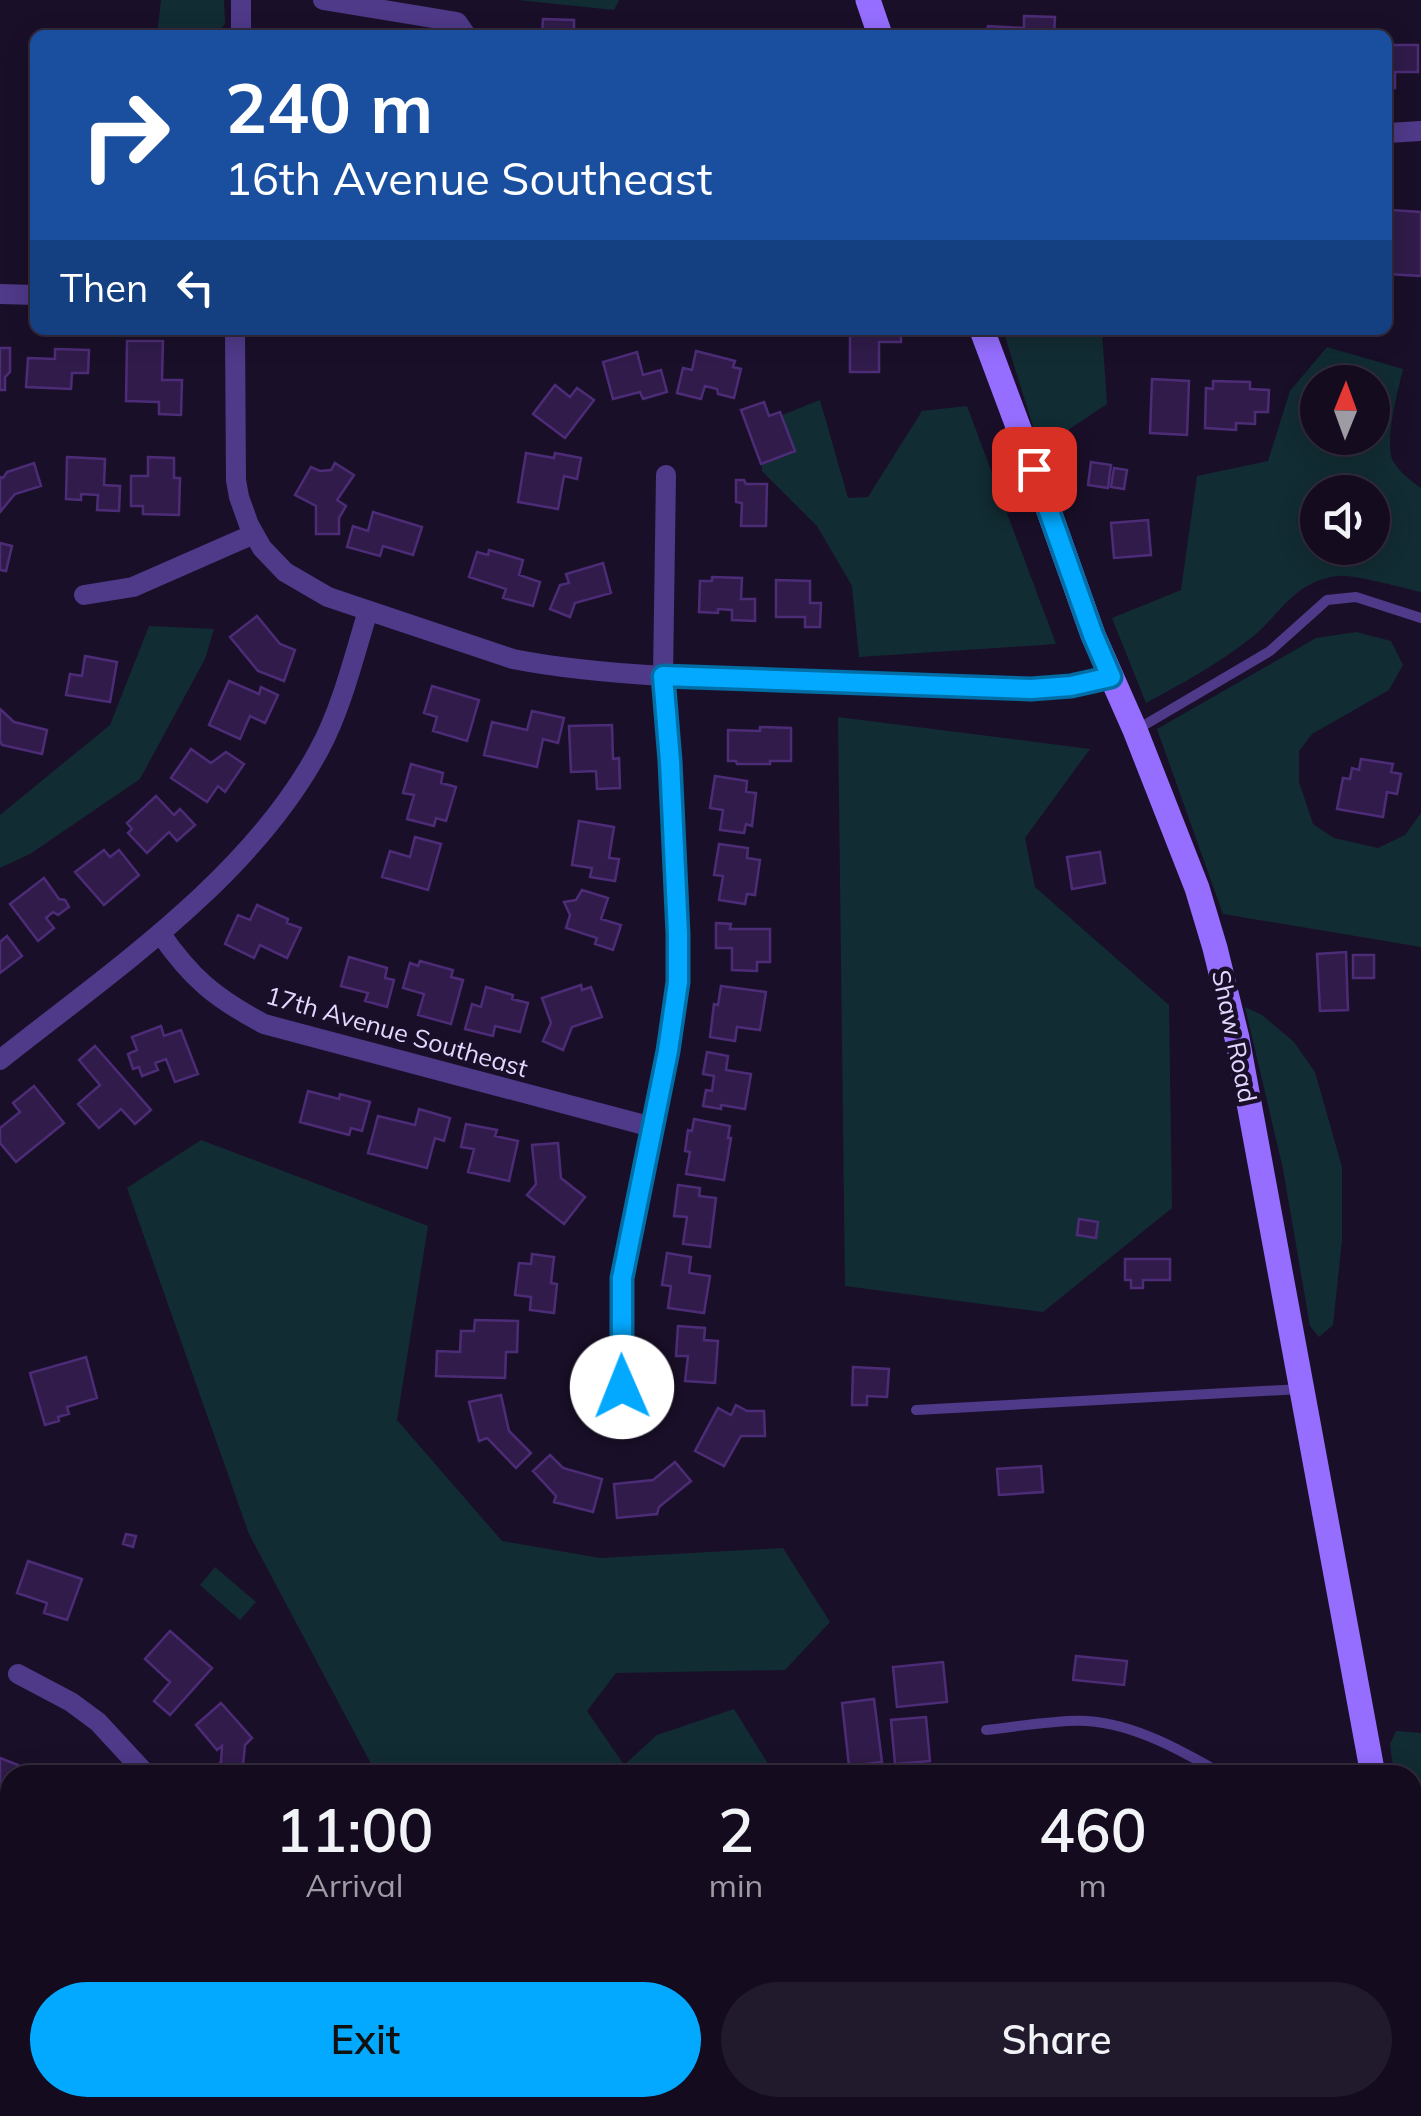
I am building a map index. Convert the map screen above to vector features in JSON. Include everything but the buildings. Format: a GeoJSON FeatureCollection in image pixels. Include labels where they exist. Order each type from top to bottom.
{"type":"FeatureCollection","features":[{"type":"Feature","properties":{"kind":"main road"},"geometry":{"type":"LineString","coordinates":[[868,0],[878,30]]}},
{"type":"Feature","properties":{"kind":"main road","name":"Shaw Road"},"geometry":{"type":"LineString","coordinates":[[984,335],[1093,635],[1197,888],[1215,948],[1237,1038],[1371,1765]]}},
{"type":"Feature","properties":{"kind":"street"},"geometry":{"type":"LineString","coordinates":[[241,0],[241,30]]}},
{"type":"Feature","properties":{"kind":"street"},"geometry":{"type":"LineString","coordinates":[[323,0],[457,22],[463,30]]}},
{"type":"Feature","properties":{"kind":"street"},"geometry":{"type":"LineString","coordinates":[[1392,133],[1421,130]]}},
{"type":"Feature","properties":{"kind":"street"},"geometry":{"type":"LineString","coordinates":[[0,294],[30,295]]}},
{"type":"Feature","properties":{"kind":"street"},"geometry":{"type":"LineString","coordinates":[[235,335],[239,498],[262,548],[285,572],[328,598],[514,659],[544,665],[663,676],[1031,689],[1111,677]]}},
{"type":"Feature","properties":{"kind":"street"},"geometry":{"type":"LineString","coordinates":[[622,1387],[622,1278],[668,1051],[678,982],[663,676],[666,475]]}},
{"type":"Feature","properties":{"kind":"street"},"geometry":{"type":"LineString","coordinates":[[84,594],[133,587],[254,534]]}},
{"type":"Feature","properties":{"kind":"street"},"geometry":{"type":"LineString","coordinates":[[0,1060],[160,933],[264,832],[322,746],[368,611]]}},
{"type":"Feature","properties":{"kind":"street","name":"17th Avenue Southeast"},"geometry":{"type":"LineString","coordinates":[[160,933],[202,984],[230,1006],[264,1024],[652,1127]]}},
{"type":"Feature","properties":{"kind":"street"},"geometry":{"type":"LineString","coordinates":[[18,1674],[71,1702],[98,1722],[137,1765]]}},
{"type":"Feature","properties":{"kind":"lane"},"geometry":{"type":"LineString","coordinates":[[1135,730],[1270,650],[1327,600],[1356,597],[1421,618]]}},
{"type":"Feature","properties":{"kind":"lane"},"geometry":{"type":"LineString","coordinates":[[916,1410],[1302,1389]]}},
{"type":"Feature","properties":{"kind":"lane"},"geometry":{"type":"LineString","coordinates":[[986,1730],[1085,1720],[1126,1727],[1207,1765]]}},
{"type":"Feature","properties":{"kind":"shaded area"},"geometry":{"type":"Polygon","coordinates":[[[161,0],[224,0],[225,24],[220,30],[158,30],[161,0]]]}},
{"type":"Feature","properties":{"kind":"shaded area"},"geometry":{"type":"Polygon","coordinates":[[[518,0],[619,0],[614,10],[518,0]]]}},
{"type":"Feature","properties":{"kind":"shaded area"},"geometry":{"type":"Polygon","coordinates":[[[1005,335],[1102,335],[1107,404],[1040,449],[1005,335]]]}},
{"type":"Feature","properties":{"kind":"shaded area"},"geometry":{"type":"Polygon","coordinates":[[[1327,347],[1389,365],[1312,365],[1327,347]]]}},
{"type":"Feature","properties":{"kind":"shaded area"},"geometry":{"type":"Polygon","coordinates":[[[1390,365],[1403,369],[1390,440],[1390,365]]]}},
{"type":"Feature","properties":{"kind":"shaded area"},"geometry":{"type":"Polygon","coordinates":[[[1300,379],[1300,455],[1390,455],[1390,451],[1397,467],[1421,488],[1421,592],[1355,577],[1322,579],[1289,600],[1239,647],[1146,703],[1112,618],[1181,590],[1197,476],[1268,461],[1290,391],[1300,379]]]}},
{"type":"Feature","properties":{"kind":"shaded area"},"geometry":{"type":"Polygon","coordinates":[[[820,400],[848,498],[868,497],[922,411],[967,406],[1056,644],[859,657],[852,586],[817,526],[762,471],[762,423],[820,400]]]}},
{"type":"Feature","properties":{"kind":"shaded area"},"geometry":{"type":"Polygon","coordinates":[[[149,626],[214,629],[205,659],[140,779],[30,854],[0,868],[0,815],[110,725],[149,626]]]}},
{"type":"Feature","properties":{"kind":"shaded area"},"geometry":{"type":"Polygon","coordinates":[[[1356,632],[1391,641],[1403,665],[1389,690],[1312,734],[1299,751],[1299,782],[1313,824],[1334,838],[1378,848],[1405,835],[1421,813],[1421,947],[1223,914],[1157,729],[1316,638],[1356,632]]]}},
{"type":"Feature","properties":{"kind":"shaded area"},"geometry":{"type":"Polygon","coordinates":[[[838,717],[1090,749],[1025,838],[1035,887],[1169,1005],[1172,1208],[1043,1312],[845,1286],[838,717]]]}},
{"type":"Feature","properties":{"kind":"shaded area"},"geometry":{"type":"Polygon","coordinates":[[[1245,1007],[1262,1015],[1294,1042],[1315,1072],[1342,1167],[1342,1240],[1333,1325],[1319,1337],[1310,1326],[1283,1169],[1245,1007]]]}},
{"type":"Feature","properties":{"kind":"shaded area"},"geometry":{"type":"Polygon","coordinates":[[[201,1140],[428,1226],[397,1420],[502,1541],[600,1558],[783,1548],[830,1622],[785,1670],[616,1673],[587,1711],[624,1765],[372,1765],[249,1534],[127,1188],[201,1140]]]}},
{"type":"Feature","properties":{"kind":"shaded area"},"geometry":{"type":"Polygon","coordinates":[[[215,1567],[256,1602],[240,1620],[200,1585],[215,1567]]]}},
{"type":"Feature","properties":{"kind":"shaded area"},"geometry":{"type":"Polygon","coordinates":[[[734,1709],[769,1765],[624,1765],[657,1735],[734,1709]]]}},
{"type":"Feature","properties":{"kind":"shaded area"},"geometry":{"type":"Polygon","coordinates":[[[1396,1731],[1421,1733],[1421,1765],[1393,1765],[1390,1744],[1396,1731]]]}},
{"type":"Feature","properties":{"kind":"route"},"geometry":{"type":"LineString","coordinates":[[622,1387],[622,1278],[668,1051],[678,982],[663,676],[1031,689],[1111,677],[1034,469]]}}]}
